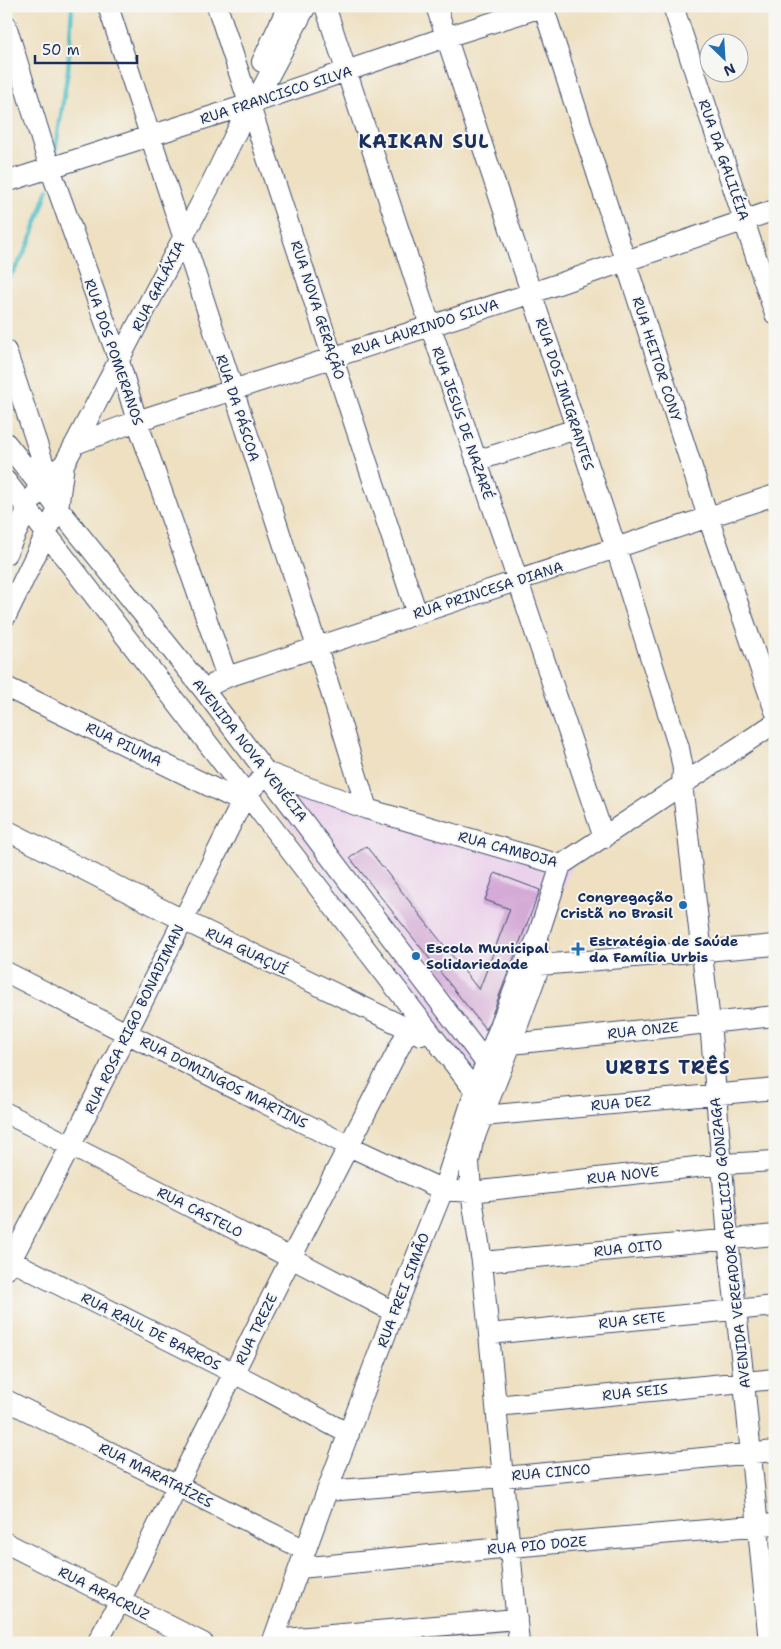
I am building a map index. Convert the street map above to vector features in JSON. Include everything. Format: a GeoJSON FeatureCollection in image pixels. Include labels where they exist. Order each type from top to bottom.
{"type":"FeatureCollection","features":[{"type":"Feature","properties":{"kind":"street","name":"RUA DA PÁSCOA"},"geometry":{"type":"LineString","coordinates":[[108,6],[152,136],[182,238],[317,647],[367,809]]}},
{"type":"Feature","properties":{"kind":"street","name":"RUA NOVA GERAÇÃO"},"geometry":{"type":"LineString","coordinates":[[217,6],[251,100],[417,614]]}},
{"type":"Feature","properties":{"kind":"street","name":"RUA GALÁXIA"},"geometry":{"type":"LineString","coordinates":[[251,100],[288,6]]}},
{"type":"Feature","properties":{"kind":"street","name":"RUA GALÁXIA"},"geometry":{"type":"LineString","coordinates":[[44,481],[64,464],[119,361],[251,100],[306,6]]}},
{"type":"Feature","properties":{"kind":"street","name":"RUA JESUS DE NAZARÉ"},"geometry":{"type":"LineString","coordinates":[[325,6],[345,72],[604,838]]}},
{"type":"Feature","properties":{"kind":"street","name":"RUA DOS IMIGRANTES"},"geometry":{"type":"LineString","coordinates":[[436,6],[616,548],[679,748],[683,769],[682,784]]}},
{"type":"Feature","properties":{"kind":"street","name":"RUA FRANCISCO SILVA"},"geometry":{"type":"LineString","coordinates":[[6,182],[152,136],[251,100],[345,72],[544,6]]}},
{"type":"Feature","properties":{"kind":"street","name":"RUA HEITOR CONY"},"geometry":{"type":"LineString","coordinates":[[544,6],[708,517],[775,712]]}},
{"type":"Feature","properties":{"kind":"street","name":"RUA DA GALILÉIA"},"geometry":{"type":"LineString","coordinates":[[673,6],[775,314]]}},
{"type":"Feature","properties":{"kind":"street","name":"RUA DOS POMERANOS"},"geometry":{"type":"LineString","coordinates":[[6,25],[50,168],[119,361],[227,677]]}},
{"type":"Feature","properties":{"kind":"street","name":"RUA LAURINDO SILVA"},"geometry":{"type":"LineString","coordinates":[[75,444],[138,421],[775,210]]}},
{"type":"Feature","properties":{"kind":"street"},"geometry":{"type":"LineString","coordinates":[[6,351],[44,481],[6,554]]}},
{"type":"Feature","properties":{"kind":"street"},"geometry":{"type":"LineString","coordinates":[[476,461],[576,430]]}},
{"type":"Feature","properties":{"kind":"street","name":"AVENIDA NOVA VENÉCIA"},"geometry":{"type":"LineString","coordinates":[[6,443],[44,481],[58,508],[268,773],[486,1063]]}},
{"type":"Feature","properties":{"kind":"street"},"geometry":{"type":"LineString","coordinates":[[6,616],[58,508],[64,464]]}},
{"type":"Feature","properties":{"kind":"street","name":"AVENIDA NOVA VENÉCIA"},"geometry":{"type":"LineString","coordinates":[[6,481],[163,685],[244,798],[394,987],[413,1023],[437,1042],[475,1091]]}},
{"type":"Feature","properties":{"kind":"street","name":"RUA PRINCESA DIANA"},"geometry":{"type":"LineString","coordinates":[[203,689],[227,677],[775,495]]}},
{"type":"Feature","properties":{"kind":"street"},"geometry":{"type":"LineString","coordinates":[[163,685],[184,665]]}},
{"type":"Feature","properties":{"kind":"street","name":"RUA PIUMA"},"geometry":{"type":"LineString","coordinates":[[6,687],[244,798]]}},
{"type":"Feature","properties":{"kind":"street","name":"RUA CAMBOJA"},"geometry":{"type":"LineString","coordinates":[[268,773],[367,809],[561,865],[775,723]]}},
{"type":"Feature","properties":{"kind":"street","name":"RUA ROSA RIGO BONADIMAN"},"geometry":{"type":"LineString","coordinates":[[8,1263],[71,1145],[244,798],[268,773]]}},
{"type":"Feature","properties":{"kind":"street","name":"AVENIDA VEREADOR ADELICIO GONZAGA"},"geometry":{"type":"LineString","coordinates":[[682,784],[710,1022],[728,1239],[751,1453],[766,1525],[769,1643]]}},
{"type":"Feature","properties":{"kind":"street","name":"RUA GUAÇUÍ"},"geometry":{"type":"LineString","coordinates":[[6,830],[183,920],[413,1023]]}},
{"type":"Feature","properties":{"kind":"street","name":"RUA FREI SIMÃO"},"geometry":{"type":"LineString","coordinates":[[273,1642],[326,1491],[442,1190],[476,1113],[511,1044],[537,939],[561,865]]}},
{"type":"Feature","properties":{"kind":"street"},"geometry":{"type":"LineString","coordinates":[[531,966],[775,945]]}},
{"type":"Feature","properties":{"kind":"street","name":"RUA FREI SIMÃO"},"geometry":{"type":"LineString","coordinates":[[476,1113],[475,1091],[531,966]]}},
{"type":"Feature","properties":{"kind":"street"},"geometry":{"type":"LineString","coordinates":[[394,987],[416,970]]}},
{"type":"Feature","properties":{"kind":"street","name":"RUA DOMINGOS MARTINS"},"geometry":{"type":"LineString","coordinates":[[6,972],[349,1146],[442,1190]]}},
{"type":"Feature","properties":{"kind":"street","name":"RUA ONZE"},"geometry":{"type":"LineString","coordinates":[[511,1044],[775,1016]]}},
{"type":"Feature","properties":{"kind":"street","name":"RUA TREZE"},"geometry":{"type":"LineString","coordinates":[[97,1643],[120,1602],[291,1258],[413,1023]]}},
{"type":"Feature","properties":{"kind":"street","name":"RUA DEZ"},"geometry":{"type":"LineString","coordinates":[[476,1113],[775,1089]]}},
{"type":"Feature","properties":{"kind":"street","name":"RUA CASTELO"},"geometry":{"type":"LineString","coordinates":[[6,1113],[394,1312]]}},
{"type":"Feature","properties":{"kind":"street"},"geometry":{"type":"LineString","coordinates":[[476,1113],[469,1162],[471,1192],[482,1262],[519,1643]]}},
{"type":"Feature","properties":{"kind":"street","name":"RUA NOVE"},"geometry":{"type":"LineString","coordinates":[[442,1190],[471,1192],[775,1160]]}},
{"type":"Feature","properties":{"kind":"street","name":"RUA OITO"},"geometry":{"type":"LineString","coordinates":[[482,1262],[775,1235]]}},
{"type":"Feature","properties":{"kind":"street","name":"RUA RAUL DE BARROS"},"geometry":{"type":"LineString","coordinates":[[8,1263],[234,1373],[348,1434]]}},
{"type":"Feature","properties":{"kind":"street","name":"RUA SETE"},"geometry":{"type":"LineString","coordinates":[[489,1334],[775,1306]]}},
{"type":"Feature","properties":{"kind":"street","name":"RUA SEIS"},"geometry":{"type":"LineString","coordinates":[[496,1406],[775,1379]]}},
{"type":"Feature","properties":{"kind":"street","name":"RUA MARATAÍZES"},"geometry":{"type":"LineString","coordinates":[[6,1400],[178,1485],[302,1559]]}},
{"type":"Feature","properties":{"kind":"street","name":"RUA CINCO"},"geometry":{"type":"LineString","coordinates":[[326,1491],[504,1477],[775,1451]]}},
{"type":"Feature","properties":{"kind":"street","name":"RUA PIO DOZE"},"geometry":{"type":"LineString","coordinates":[[302,1559],[511,1547],[766,1525]]}},
{"type":"Feature","properties":{"kind":"street","name":"RUA ARACRUZ"},"geometry":{"type":"LineString","coordinates":[[6,1542],[202,1643]]}},
{"type":"Feature","properties":{"kind":"street"},"geometry":{"type":"LineString","coordinates":[[273,1642],[374,1638],[517,1619]]}},
{"type":"Feature","properties":{"kind":"shaded area"},"geometry":{"type":"Polygon","coordinates":[[[246,768],[465,833],[571,868],[488,1090],[246,768]]]}},
{"type":"Feature","properties":{"kind":"building"},"geometry":{"type":"Polygon","coordinates":[[[366,846],[479,990],[510,909],[485,900],[495,873],[540,890],[486,1030],[350,858],[366,846]]]}},
{"type":"Feature","properties":{"kind":"waterway"},"geometry":{"type":"LineString","coordinates":[[55,153],[68,70],[72,6]]}},
{"type":"Feature","properties":{"kind":"waterway"},"geometry":{"type":"LineString","coordinates":[[6,281],[26,249],[48,189]]}},
{"type":"Feature","properties":{"kind":"place","name":"Congregação Cristã no Brasil"},"geometry":{"type":"Point","coordinates":[683,905]}},
{"type":"Feature","properties":{"kind":"place","name":"Estratégia de Saúde da Família Urbis"},"geometry":{"type":"Point","coordinates":[578,949]}},
{"type":"Feature","properties":{"kind":"place","name":"Escola Municipal Solidariedade"},"geometry":{"type":"Point","coordinates":[416,956]}},
{"type":"Feature","properties":{"kind":"district","name":"KAIKAN SUL"},"geometry":{"type":"Point","coordinates":[424,141]}},
{"type":"Feature","properties":{"kind":"district","name":"URBIS TRÊS"},"geometry":{"type":"Point","coordinates":[668,1067]}}]}
